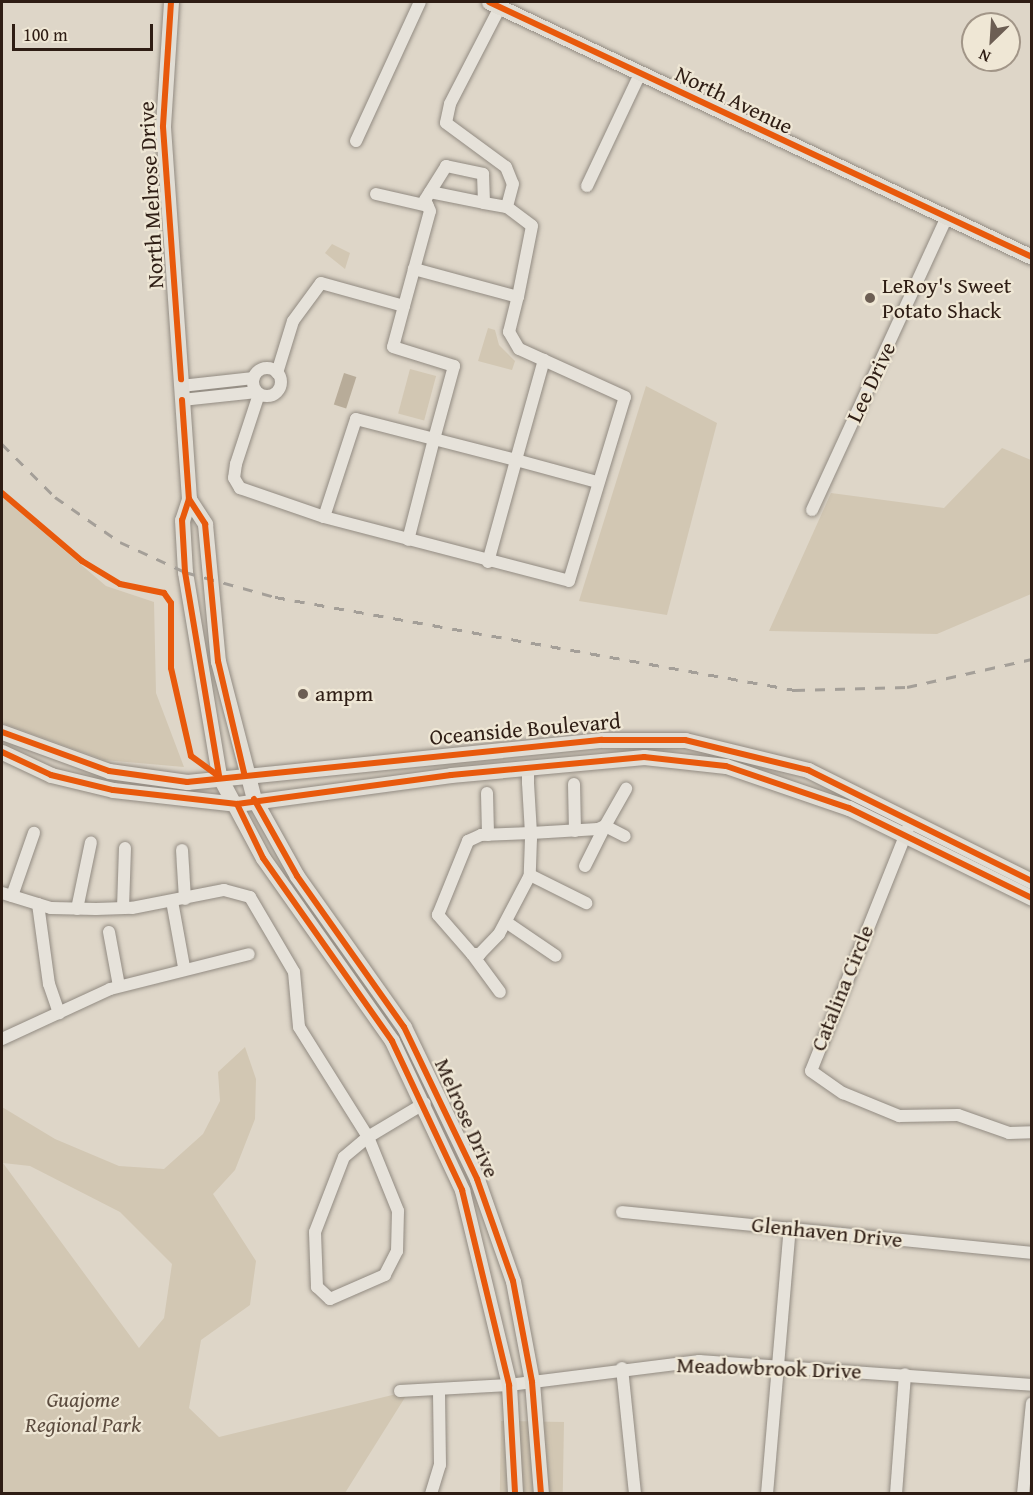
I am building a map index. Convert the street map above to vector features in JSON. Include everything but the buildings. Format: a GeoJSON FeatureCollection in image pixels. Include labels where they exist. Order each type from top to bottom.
{"type":"FeatureCollection","features":[{"type":"Feature","properties":{"kind":"main road","name":"North Melrose Drive"},"geometry":{"type":"LineString","coordinates":[[171,2],[163,127],[189,499],[182,520],[184,573],[219,776]]}},
{"type":"Feature","properties":{"kind":"main road","name":"North Avenue"},"geometry":{"type":"LineString","coordinates":[[494,4],[945,221],[1032,257]]}},
{"type":"Feature","properties":{"kind":"main road","name":"North Melrose Drive"},"geometry":{"type":"LineString","coordinates":[[189,499],[204,524],[219,661],[244,773]]}},
{"type":"Feature","properties":{"kind":"main road","name":"Oceanside Boulevard"},"geometry":{"type":"LineString","coordinates":[[2,732],[127,774],[187,782],[244,773],[541,746],[676,740],[749,752],[808,770],[1032,880]]}},
{"type":"Feature","properties":{"kind":"main road"},"geometry":{"type":"LineString","coordinates":[[451,775],[463,768],[532,760],[541,746]]}},
{"type":"Feature","properties":{"kind":"main road","name":"Oceanside Boulevard"},"geometry":{"type":"LineString","coordinates":[[2,752],[51,774],[113,790],[237,804],[254,799],[451,775],[644,757],[726,766],[799,787],[904,835],[1032,898]]}},
{"type":"Feature","properties":{"kind":"main road","name":"Melrose Drive"},"geometry":{"type":"LineString","coordinates":[[244,773],[254,799],[297,876],[404,1027],[443,1102],[513,1281],[532,1382],[541,1494]]}},
{"type":"Feature","properties":{"kind":"main road","name":"Melrose Drive"},"geometry":{"type":"LineString","coordinates":[[219,776],[237,804],[263,858],[392,1041],[424,1103],[462,1190],[509,1385],[515,1494]]}},
{"type":"Feature","properties":{"kind":"street"},"geometry":{"type":"LineString","coordinates":[[356,141],[420,2]]}},
{"type":"Feature","properties":{"kind":"street"},"geometry":{"type":"LineString","coordinates":[[494,4],[450,104],[446,123],[506,167],[513,184],[507,207]]}},
{"type":"Feature","properties":{"kind":"street"},"geometry":{"type":"LineString","coordinates":[[587,186],[640,74]]}},
{"type":"Feature","properties":{"kind":"street"},"geometry":{"type":"LineString","coordinates":[[408,540],[454,366],[393,347],[414,269],[430,192],[447,166],[483,174],[484,203]]}},
{"type":"Feature","properties":{"kind":"street"},"geometry":{"type":"LineString","coordinates":[[254,378],[258,393],[236,464],[236,484],[324,517],[488,562],[569,581],[597,482],[625,397],[544,360],[512,340],[532,226],[507,207],[430,192]]}},
{"type":"Feature","properties":{"kind":"street"},"geometry":{"type":"LineString","coordinates":[[375,194],[428,206]]}},
{"type":"Feature","properties":{"kind":"street","name":"Lee Drive"},"geometry":{"type":"LineString","coordinates":[[812,510],[945,221]]}},
{"type":"Feature","properties":{"kind":"street"},"geometry":{"type":"LineString","coordinates":[[414,269],[518,297]]}},
{"type":"Feature","properties":{"kind":"street"},"geometry":{"type":"LineString","coordinates":[[182,393],[258,393],[278,390],[277,373],[293,321],[321,283],[404,306]]}},
{"type":"Feature","properties":{"kind":"street"},"geometry":{"type":"LineString","coordinates":[[488,562],[544,360]]}},
{"type":"Feature","properties":{"kind":"street"},"geometry":{"type":"LineString","coordinates":[[182,393],[254,378],[266,368],[277,373]]}},
{"type":"Feature","properties":{"kind":"street"},"geometry":{"type":"LineString","coordinates":[[324,517],[356,419],[597,482]]}},
{"type":"Feature","properties":{"kind":"street"},"geometry":{"type":"LineString","coordinates":[[472,954],[480,954],[506,922],[530,875],[528,767]]}},
{"type":"Feature","properties":{"kind":"street"},"geometry":{"type":"LineString","coordinates":[[574,784],[575,831]]}},
{"type":"Feature","properties":{"kind":"street"},"geometry":{"type":"LineString","coordinates":[[585,866],[626,789]]}},
{"type":"Feature","properties":{"kind":"street"},"geometry":{"type":"LineString","coordinates":[[487,793],[489,835]]}},
{"type":"Feature","properties":{"kind":"street","name":"Catalina Circle"},"geometry":{"type":"LineString","coordinates":[[911,821],[811,1071],[843,1093],[899,1116],[958,1115],[1009,1133],[1032,1132]]}},
{"type":"Feature","properties":{"kind":"street"},"geometry":{"type":"LineString","coordinates":[[500,992],[472,954],[439,921],[439,907],[468,841],[489,835],[575,831],[605,826],[626,836]]}},
{"type":"Feature","properties":{"kind":"street"},"geometry":{"type":"LineString","coordinates":[[34,833],[7,895],[39,904],[77,909],[123,908],[233,889],[250,897],[294,972],[299,1027],[368,1137],[399,1211],[397,1251],[381,1280],[330,1299],[316,1287],[315,1232],[344,1157],[368,1137],[424,1103]]}},
{"type":"Feature","properties":{"kind":"street"},"geometry":{"type":"LineString","coordinates":[[77,909],[91,842]]}},
{"type":"Feature","properties":{"kind":"street"},"geometry":{"type":"LineString","coordinates":[[123,908],[125,848]]}},
{"type":"Feature","properties":{"kind":"street"},"geometry":{"type":"LineString","coordinates":[[182,850],[178,900],[184,967]]}},
{"type":"Feature","properties":{"kind":"street"},"geometry":{"type":"LineString","coordinates":[[530,875],[586,903]]}},
{"type":"Feature","properties":{"kind":"street"},"geometry":{"type":"LineString","coordinates":[[39,904],[48,984],[59,1013]]}},
{"type":"Feature","properties":{"kind":"street"},"geometry":{"type":"LineString","coordinates":[[506,922],[556,956]]}},
{"type":"Feature","properties":{"kind":"street"},"geometry":{"type":"LineString","coordinates":[[109,932],[120,986]]}},
{"type":"Feature","properties":{"kind":"street"},"geometry":{"type":"LineString","coordinates":[[2,1040],[120,986],[184,967],[249,954]]}},
{"type":"Feature","properties":{"kind":"street","name":"Glenhaven Drive"},"geometry":{"type":"LineString","coordinates":[[622,1212],[1032,1253]]}},
{"type":"Feature","properties":{"kind":"street"},"geometry":{"type":"LineString","coordinates":[[767,1494],[790,1228]]}},
{"type":"Feature","properties":{"kind":"street","name":"Meadowbrook Drive"},"geometry":{"type":"LineString","coordinates":[[400,1391],[509,1385],[622,1368],[699,1361],[778,1364],[1032,1385]]}},
{"type":"Feature","properties":{"kind":"street"},"geometry":{"type":"LineString","coordinates":[[622,1368],[635,1494]]}},
{"type":"Feature","properties":{"kind":"street"},"geometry":{"type":"LineString","coordinates":[[896,1494],[905,1374]]}},
{"type":"Feature","properties":{"kind":"street"},"geometry":{"type":"LineString","coordinates":[[430,1494],[440,1465],[439,1390]]}},
{"type":"Feature","properties":{"kind":"street"},"geometry":{"type":"LineString","coordinates":[[1023,1494],[1032,1403]]}},
{"type":"Feature","properties":{"kind":"green space"},"geometry":{"type":"Polygon","coordinates":[[[332,244],[350,253],[345,269],[325,253],[332,244]]]}},
{"type":"Feature","properties":{"kind":"green space"},"geometry":{"type":"Polygon","coordinates":[[[488,328],[495,330],[499,345],[515,361],[512,370],[478,361],[488,328]]]}},
{"type":"Feature","properties":{"kind":"green space"},"geometry":{"type":"Polygon","coordinates":[[[410,369],[436,376],[424,420],[398,413],[410,369]]]}},
{"type":"Feature","properties":{"kind":"green space"},"geometry":{"type":"Polygon","coordinates":[[[646,386],[717,423],[667,615],[579,601],[646,386]]]}},
{"type":"Feature","properties":{"kind":"green space"},"geometry":{"type":"Polygon","coordinates":[[[1002,448],[1031,460],[1031,594],[937,634],[769,631],[831,493],[944,508],[1002,448]]]}},
{"type":"Feature","properties":{"kind":"green space"},"geometry":{"type":"Polygon","coordinates":[[[2,497],[106,586],[154,602],[156,693],[184,767],[104,760],[2,723],[2,497]]]}},
{"type":"Feature","properties":{"kind":"green space","name":"Guajome Regional Park"},"geometry":{"type":"Polygon","coordinates":[[[245,1047],[256,1079],[255,1119],[235,1170],[213,1194],[256,1261],[250,1305],[201,1340],[189,1408],[219,1437],[409,1391],[345,1493],[2,1493],[2,1107],[55,1139],[119,1166],[164,1169],[203,1134],[220,1101],[218,1072],[245,1047]],[[3,1163],[139,1348],[164,1318],[172,1264],[120,1212],[30,1166],[3,1163]]]}},
{"type":"Feature","properties":{"kind":"green space"},"geometry":{"type":"Polygon","coordinates":[[[501,1421],[564,1422],[563,1493],[500,1492],[501,1421]]]}},
{"type":"Feature","properties":{"kind":"shaded area"},"geometry":{"type":"Polygon","coordinates":[[[344,373],[356,377],[346,408],[334,404],[344,373]]]}},
{"type":"Feature","properties":{"kind":"railway"},"geometry":{"type":"LineString","coordinates":[[2,444],[55,497],[120,542],[185,572],[275,597],[795,690],[907,687],[1032,659]]}},
{"type":"Feature","properties":{"kind":"cycle path"},"geometry":{"type":"LineString","coordinates":[[171,2],[163,127],[181,379]]}},
{"type":"Feature","properties":{"kind":"cycle path"},"geometry":{"type":"LineString","coordinates":[[489,2],[1032,257]]}},
{"type":"Feature","properties":{"kind":"cycle path"},"geometry":{"type":"LineString","coordinates":[[182,400],[189,499],[182,520],[185,572],[219,776]]}},
{"type":"Feature","properties":{"kind":"cycle path"},"geometry":{"type":"LineString","coordinates":[[2,493],[82,561],[120,584],[164,593],[171,603],[171,668],[191,756],[219,776]]}},
{"type":"Feature","properties":{"kind":"cycle path"},"geometry":{"type":"LineString","coordinates":[[189,499],[205,524],[218,661],[244,773]]}},
{"type":"Feature","properties":{"kind":"cycle path"},"geometry":{"type":"LineString","coordinates":[[2,732],[109,771],[187,782],[602,740],[685,740],[808,770],[1032,881]]}},
{"type":"Feature","properties":{"kind":"cycle path"},"geometry":{"type":"LineString","coordinates":[[2,752],[51,775],[113,790],[237,804],[451,775],[644,757],[726,766],[849,808],[1032,898]]}},
{"type":"Feature","properties":{"kind":"cycle path"},"geometry":{"type":"LineString","coordinates":[[254,799],[297,876],[404,1027],[477,1179],[513,1281],[532,1382],[541,1494]]}},
{"type":"Feature","properties":{"kind":"cycle path"},"geometry":{"type":"LineString","coordinates":[[237,804],[263,858],[392,1041],[462,1190],[509,1385],[515,1494]]}},
{"type":"Feature","properties":{"kind":"place","name":"LeRoy's Sweet Potato Shack"},"geometry":{"type":"Point","coordinates":[870,298]}},
{"type":"Feature","properties":{"kind":"place","name":"ampm"},"geometry":{"type":"Point","coordinates":[303,694]}}]}
